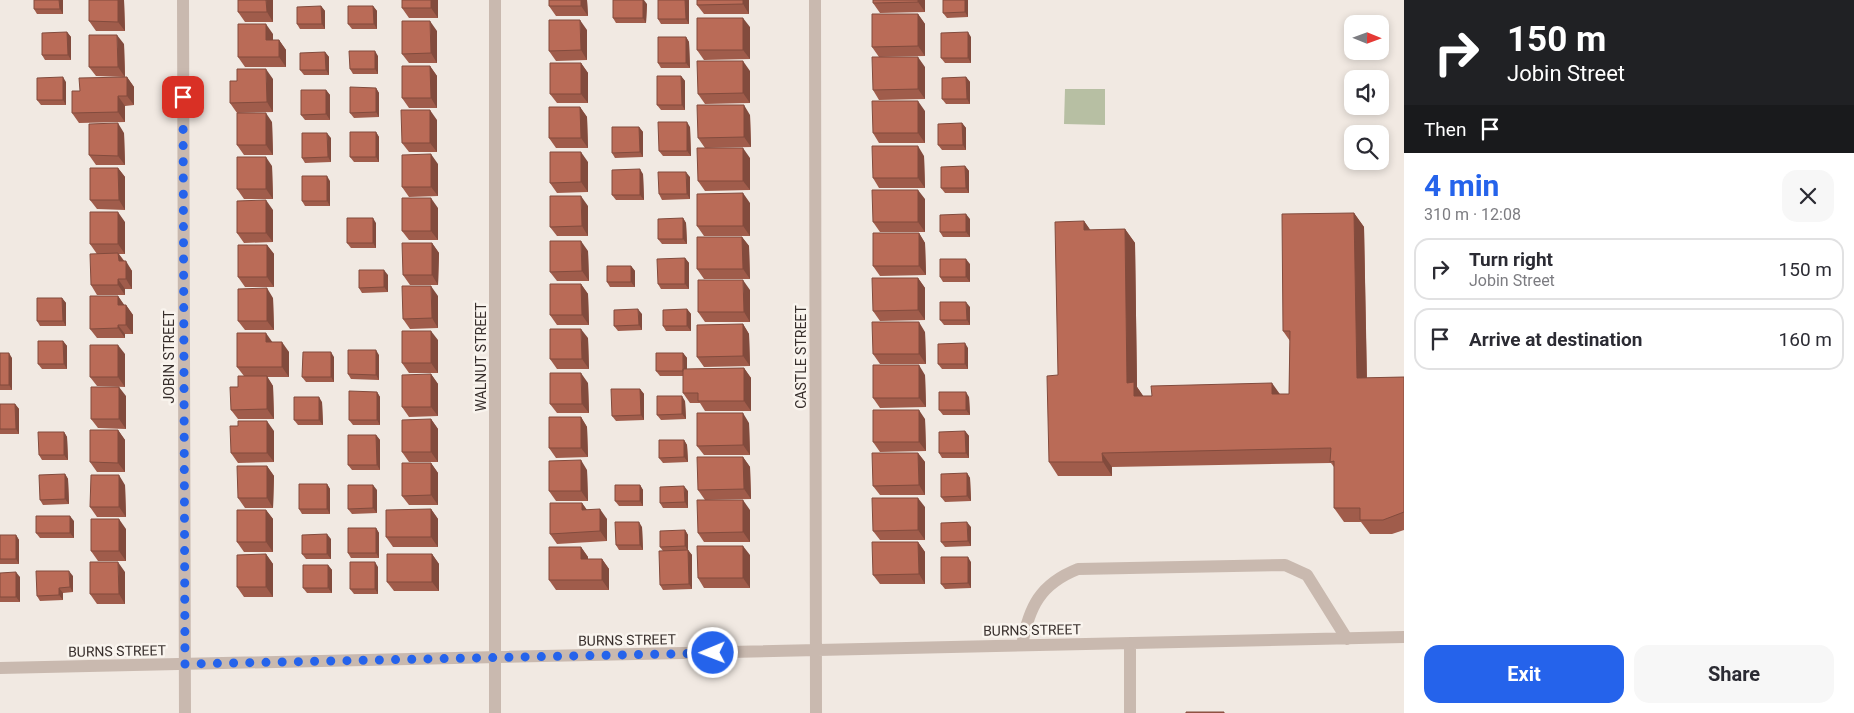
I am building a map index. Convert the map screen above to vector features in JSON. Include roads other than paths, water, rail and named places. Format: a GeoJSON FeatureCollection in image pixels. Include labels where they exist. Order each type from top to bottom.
{"type":"FeatureCollection","features":[{"type":"Feature","properties":{"kind":"street","name":"JOBIN STREET"},"geometry":{"type":"LineString","coordinates":[[183,0],[185,713]]}},
{"type":"Feature","properties":{"kind":"street","name":"WALNUT STREET"},"geometry":{"type":"LineString","coordinates":[[495,0],[495,713]]}},
{"type":"Feature","properties":{"kind":"street","name":"CASTLE STREET"},"geometry":{"type":"LineString","coordinates":[[815,0],[816,713]]}},
{"type":"Feature","properties":{"kind":"street"},"geometry":{"type":"LineString","coordinates":[[1022,645],[1028,616],[1043,593],[1057,577],[1078,568],[1285,565],[1307,575],[1347,638]]}},
{"type":"Feature","properties":{"kind":"street","name":"BURNS STREET"},"geometry":{"type":"LineString","coordinates":[[0,668],[1404,637]]}},
{"type":"Feature","properties":{"kind":"street"},"geometry":{"type":"LineString","coordinates":[[1130,643],[1130,713]]}}]}
